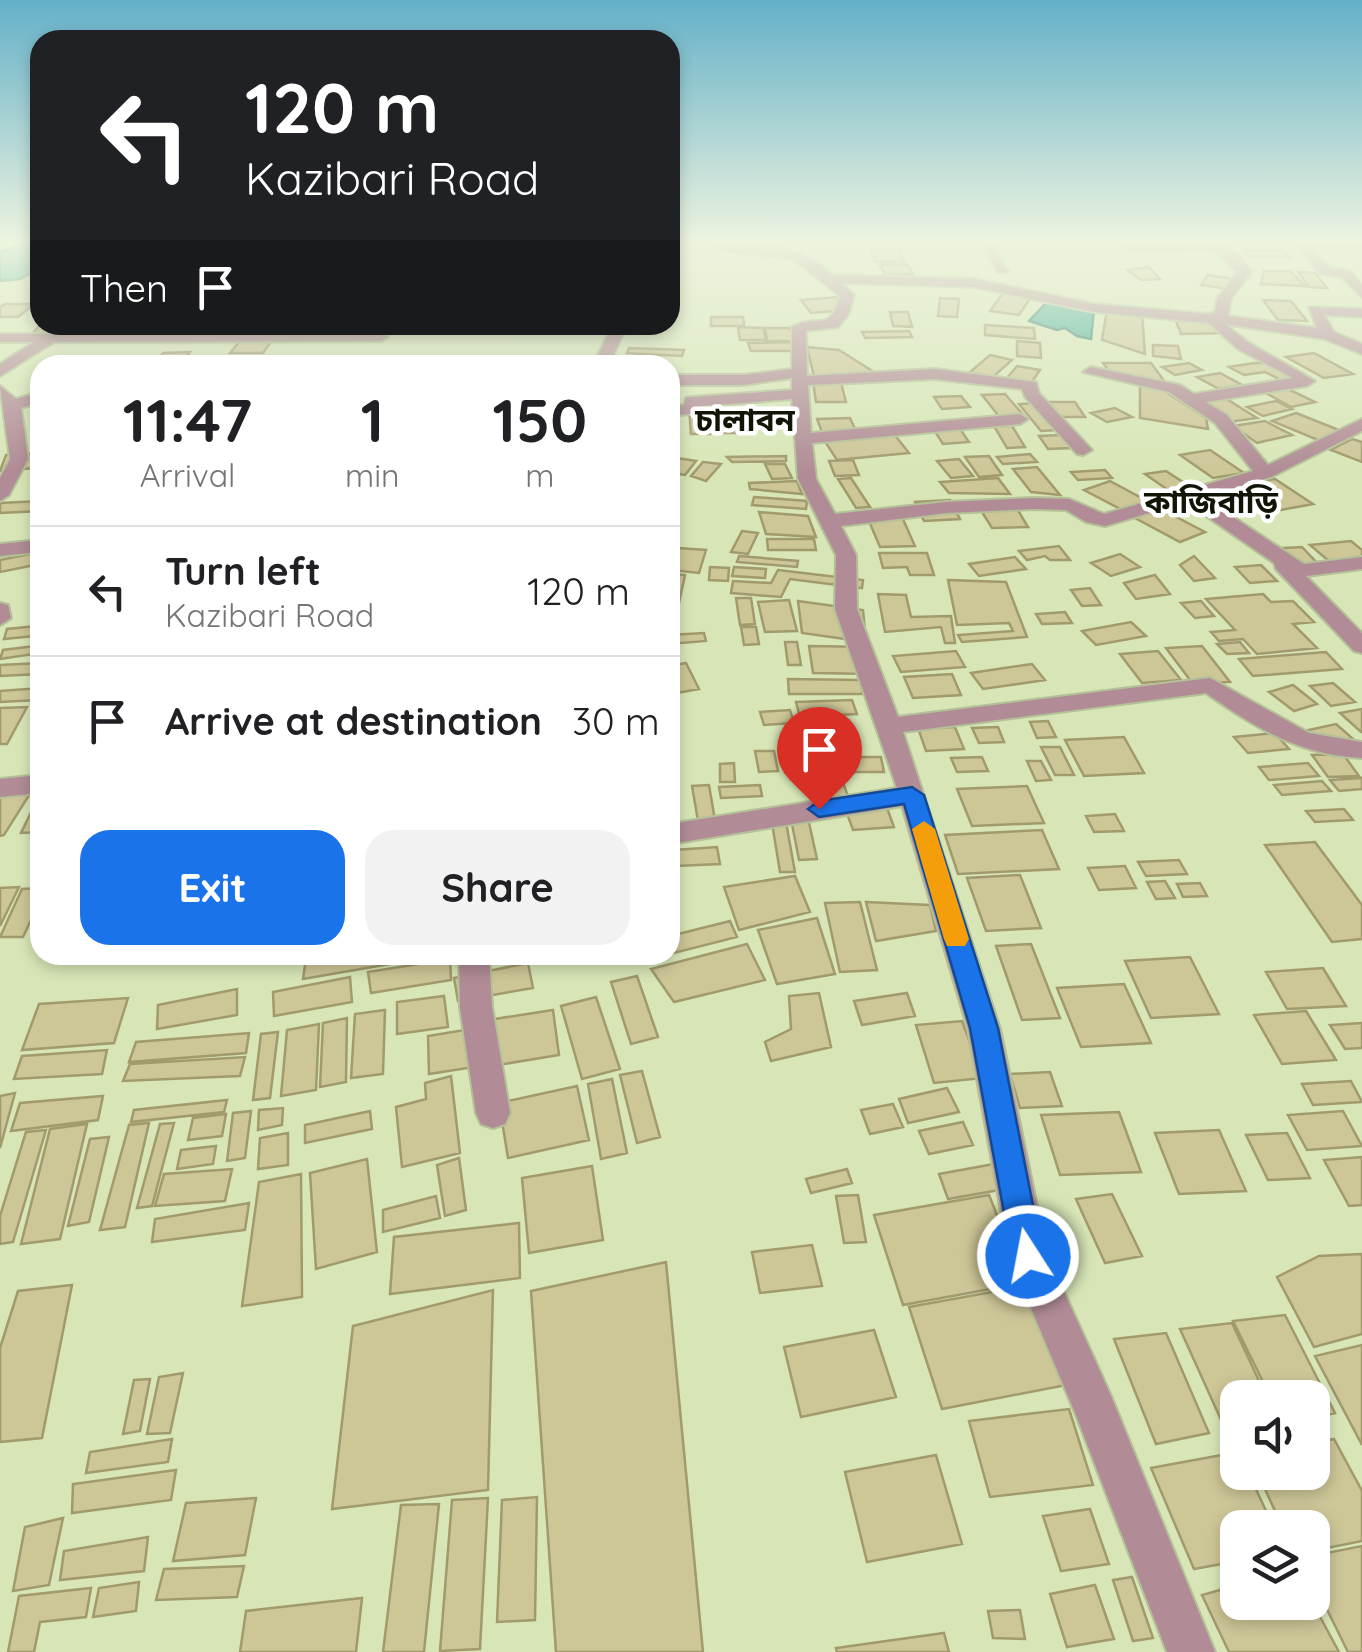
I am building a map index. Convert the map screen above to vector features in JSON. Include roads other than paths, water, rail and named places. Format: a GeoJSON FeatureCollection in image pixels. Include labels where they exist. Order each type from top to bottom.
{"type":"FeatureCollection","features":[{"type":"Feature","properties":{"kind":"street"},"geometry":{"type":"LineString","coordinates":[[842,318],[836,324],[798,327],[807,480],[846,554],[846,608],[912,795],[984,1028],[1028,1256],[1096,1411],[1191,1652]]}},
{"type":"Feature","properties":{"kind":"street"},"geometry":{"type":"LineString","coordinates":[[1191,400],[1307,382],[1282,364],[1224,336],[1216,318]]}},
{"type":"Feature","properties":{"kind":"street"},"geometry":{"type":"LineString","coordinates":[[1223,318],[1328,334],[1362,349]]}},
{"type":"Feature","properties":{"kind":"street"},"geometry":{"type":"LineString","coordinates":[[1319,318],[1328,334]]}},
{"type":"Feature","properties":{"kind":"street"},"geometry":{"type":"LineString","coordinates":[[0,338],[77,335]]}},
{"type":"Feature","properties":{"kind":"street"},"geometry":{"type":"LineString","coordinates":[[270,335],[381,337]]}},
{"type":"Feature","properties":{"kind":"street"},"geometry":{"type":"LineString","coordinates":[[0,371],[50,338]]}},
{"type":"Feature","properties":{"kind":"street"},"geometry":{"type":"LineString","coordinates":[[1344,342],[1362,340]]}},
{"type":"Feature","properties":{"kind":"street"},"geometry":{"type":"LineString","coordinates":[[1091,372],[1174,388],[1221,419],[1265,473]]}},
{"type":"Feature","properties":{"kind":"street"},"geometry":{"type":"LineString","coordinates":[[680,380],[800,382],[935,374],[1030,384],[1032,394],[1082,450]]}},
{"type":"Feature","properties":{"kind":"street"},"geometry":{"type":"LineString","coordinates":[[680,411],[692,410],[692,402],[800,382]]}},
{"type":"Feature","properties":{"kind":"street"},"geometry":{"type":"LineString","coordinates":[[0,495],[10,460],[6,398]]}},
{"type":"Feature","properties":{"kind":"street"},"geometry":{"type":"LineString","coordinates":[[803,439],[1020,419]]}},
{"type":"Feature","properties":{"kind":"street"},"geometry":{"type":"LineString","coordinates":[[830,521],[947,505],[1070,504],[1092,520],[1105,520],[1265,473],[1362,424]]}},
{"type":"Feature","properties":{"kind":"street"},"geometry":{"type":"LineString","coordinates":[[1189,496],[1300,571],[1362,563]]}},
{"type":"Feature","properties":{"kind":"street"},"geometry":{"type":"LineString","coordinates":[[0,550],[30,547]]}},
{"type":"Feature","properties":{"kind":"street"},"geometry":{"type":"LineString","coordinates":[[1272,554],[1362,646]]}},
{"type":"Feature","properties":{"kind":"street"},"geometry":{"type":"LineString","coordinates":[[0,610],[0,618]]}},
{"type":"Feature","properties":{"kind":"street"},"geometry":{"type":"LineString","coordinates":[[889,726],[1016,709],[1122,701],[1210,685],[1290,735],[1344,751],[1362,750]]}},
{"type":"Feature","properties":{"kind":"street"},"geometry":{"type":"LineString","coordinates":[[0,788],[30,785]]}},
{"type":"Feature","properties":{"kind":"street"},"geometry":{"type":"LineString","coordinates":[[680,833],[912,795]]}},
{"type":"Feature","properties":{"kind":"street"},"geometry":{"type":"LineString","coordinates":[[474,965],[476,1007],[494,1114]]}},
{"type":"Feature","properties":{"kind":"water"},"geometry":{"type":"Polygon","coordinates":[[[1093,318],[1091,339],[1065,328],[1057,330],[1029,321],[1093,318]]]}},
{"type":"Feature","properties":{"kind":"district","name":"চালাবন"},"geometry":{"type":"Point","coordinates":[745,420]}},
{"type":"Feature","properties":{"kind":"district","name":"কাজিবাড়ি"},"geometry":{"type":"Point","coordinates":[1211,502]}}]}
